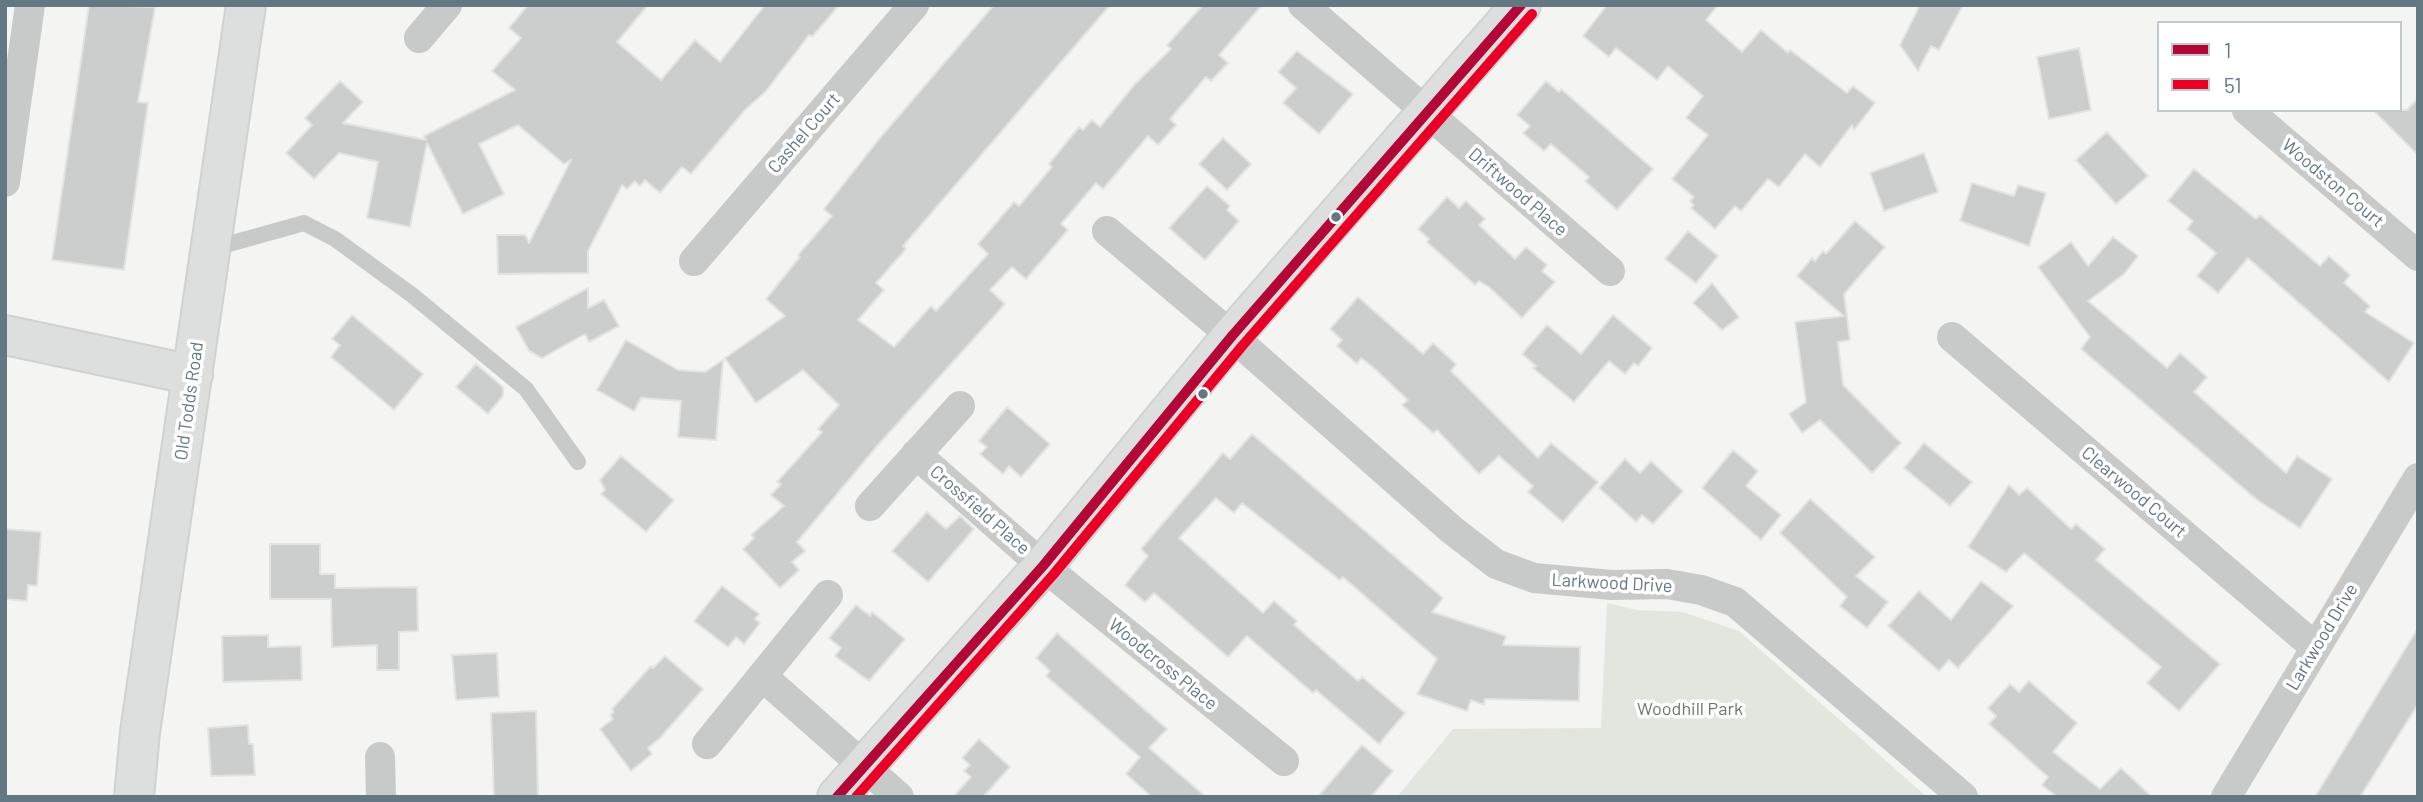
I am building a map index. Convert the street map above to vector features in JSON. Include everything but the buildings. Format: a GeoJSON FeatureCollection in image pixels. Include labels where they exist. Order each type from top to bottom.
{"type":"FeatureCollection","features":[{"type":"Feature","properties":{"kind":"street"},"geometry":{"type":"LineString","coordinates":[[5,16],[15,5]]}},
{"type":"Feature","properties":{"kind":"street"},"geometry":{"type":"LineString","coordinates":[[5,182],[30,5]]}},
{"type":"Feature","properties":{"kind":"street","name":"Old Todds Road"},"geometry":{"type":"LineString","coordinates":[[134,797],[140,732],[246,5]]}},
{"type":"Feature","properties":{"kind":"street"},"geometry":{"type":"LineString","coordinates":[[419,38],[447,5]]}},
{"type":"Feature","properties":{"kind":"street","name":"Cashel Court"},"geometry":{"type":"LineString","coordinates":[[694,261],[914,5]]}},
{"type":"Feature","properties":{"kind":"street","name":"Driftwood Place"},"geometry":{"type":"LineString","coordinates":[[1303,5],[1610,271]]}},
{"type":"Feature","properties":{"kind":"street"},"geometry":{"type":"LineString","coordinates":[[837,797],[1043,566],[1232,336],[1521,5]]}},
{"type":"Feature","properties":{"kind":"street","name":"Woodston Court"},"geometry":{"type":"LineString","coordinates":[[2250,112],[2418,256]]}},
{"type":"Feature","properties":{"kind":"street","name":"Larkwood Drive"},"geometry":{"type":"LineString","coordinates":[[1107,231],[1232,336],[1452,530],[1496,564],[1534,578],[1619,585],[1668,584],[1701,590],[1735,602],[1963,797]]}},
{"type":"Feature","properties":{"kind":"street"},"geometry":{"type":"LineString","coordinates":[[5,335],[193,375]]}},
{"type":"Feature","properties":{"kind":"street","name":"Clearwood Court"},"geometry":{"type":"LineString","coordinates":[[1952,337],[2315,647]]}},
{"type":"Feature","properties":{"kind":"street"},"geometry":{"type":"LineString","coordinates":[[870,506],[960,406]]}},
{"type":"Feature","properties":{"kind":"street","name":"Crossfield Place"},"geometry":{"type":"LineString","coordinates":[[916,454],[1043,566]]}},
{"type":"Feature","properties":{"kind":"street","name":"Larkwood Drive"},"geometry":{"type":"LineString","coordinates":[[2226,797],[2418,478]]}},
{"type":"Feature","properties":{"kind":"street","name":"Woodcross Place"},"geometry":{"type":"LineString","coordinates":[[1043,566],[1284,761]]}},
{"type":"Feature","properties":{"kind":"street"},"geometry":{"type":"LineString","coordinates":[[707,744],[828,595]]}},
{"type":"Feature","properties":{"kind":"street"},"geometry":{"type":"LineString","coordinates":[[762,676],[899,797]]}},
{"type":"Feature","properties":{"kind":"street"},"geometry":{"type":"LineString","coordinates":[[380,757],[381,797]]}},
{"type":"Feature","properties":{"kind":"lane"},"geometry":{"type":"LineString","coordinates":[[211,249],[304,223],[335,239],[412,295],[526,389],[578,461]]}},
{"type":"Feature","properties":{"kind":"green space","name":"Woodhill Park"},"geometry":{"type":"Polygon","coordinates":[[[1607,603],[1637,610],[1683,612],[1739,631],[1927,797],[1397,797],[1453,729],[1601,728],[1607,603]]]}},
{"type":"Feature","properties":{"kind":"transit line","name":"1"},"geometry":{"type":"LineString","coordinates":[[837,797],[1043,566],[1232,336],[1521,5]]}},
{"type":"Feature","properties":{"kind":"transit line","name":"51"},"geometry":{"type":"LineString","coordinates":[[856,797],[1053,575],[1243,345],[1532,14]]}}]}
